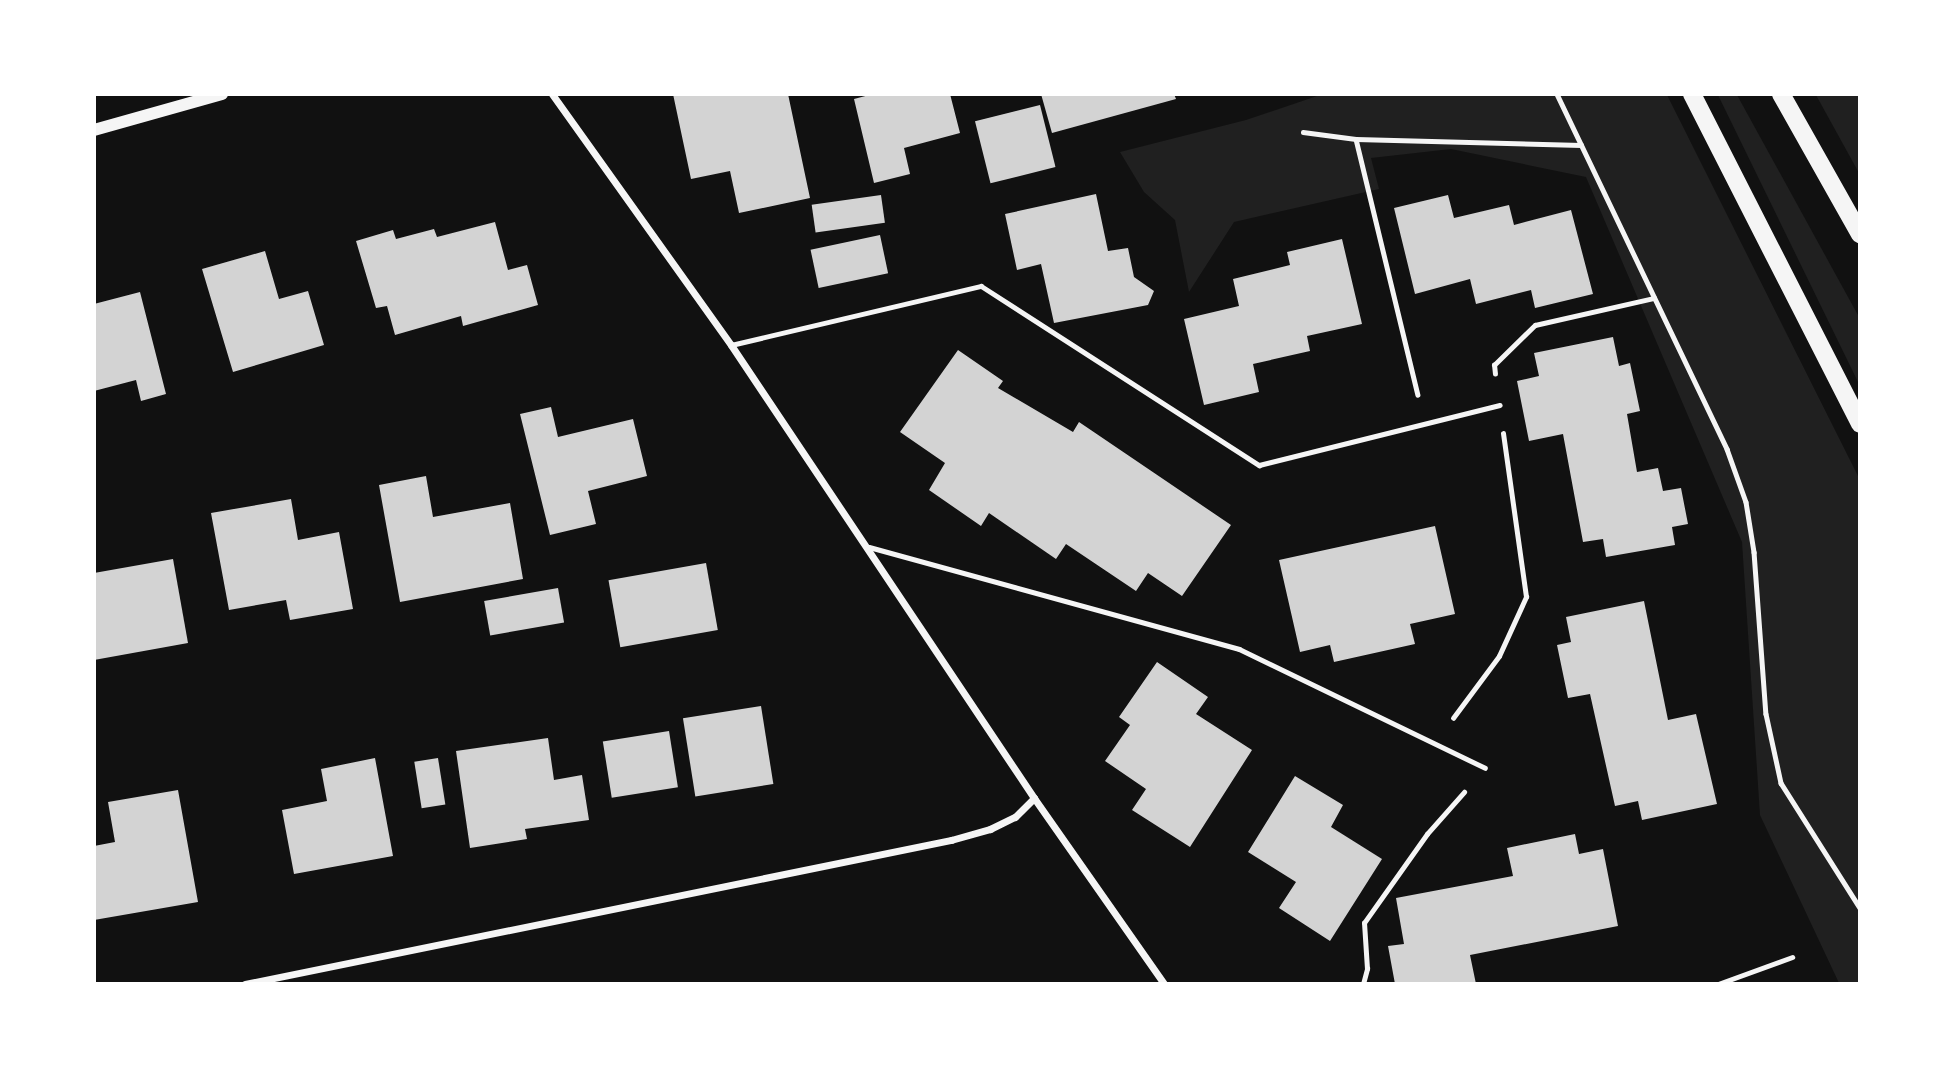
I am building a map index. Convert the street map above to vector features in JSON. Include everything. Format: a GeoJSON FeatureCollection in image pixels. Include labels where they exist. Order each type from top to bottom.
{"type":"FeatureCollection","features":[{"type":"Feature","properties":{"kind":"main road"},"geometry":{"type":"LineString","coordinates":[[1692,94],[1860,424]]}},
{"type":"Feature","properties":{"kind":"main road"},"geometry":{"type":"LineString","coordinates":[[1781,94],[1860,234]]}},
{"type":"Feature","properties":{"kind":"street"},"geometry":{"type":"LineString","coordinates":[[94,130],[222,94]]}},
{"type":"Feature","properties":{"kind":"street"},"geometry":{"type":"LineString","coordinates":[[552,94],[731,345],[869,547],[1034,798],[1164,984]]}},
{"type":"Feature","properties":{"kind":"street"},"geometry":{"type":"LineString","coordinates":[[245,984],[951,840],[990,829],[1015,817],[1034,798]]}},
{"type":"Feature","properties":{"kind":"lane"},"geometry":{"type":"LineString","coordinates":[[731,345],[981,286],[1259,465],[1500,405]]}},
{"type":"Feature","properties":{"kind":"lane"},"geometry":{"type":"LineString","coordinates":[[869,547],[1239,649],[1485,768]]}},
{"type":"Feature","properties":{"kind":"lane"},"geometry":{"type":"LineString","coordinates":[[1718,984],[1792,957]]}},
{"type":"Feature","properties":{"kind":"path"},"geometry":{"type":"LineString","coordinates":[[1557,94],[1727,449],[1746,502],[1754,552],[1766,714],[1781,783],[1860,908]]}},
{"type":"Feature","properties":{"kind":"path"},"geometry":{"type":"LineString","coordinates":[[1303,132],[1356,139],[1581,145]]}},
{"type":"Feature","properties":{"kind":"path"},"geometry":{"type":"LineString","coordinates":[[1356,139],[1424,423]]}},
{"type":"Feature","properties":{"kind":"path"},"geometry":{"type":"LineString","coordinates":[[1434,744],[1499,656],[1526,597],[1494,365],[1535,325],[1654,298]]}},
{"type":"Feature","properties":{"kind":"path"},"geometry":{"type":"LineString","coordinates":[[1363,984],[1367,969],[1364,923],[1427,834],[1485,768]]}},
{"type":"Feature","properties":{"kind":"shaded area"},"geometry":{"type":"Polygon","coordinates":[[[1320,95],[1667,95],[1859,478],[1859,983],[1839,983],[1760,815],[1742,542],[1586,177],[1451,149],[1371,158],[1379,189],[1234,222],[1189,292],[1175,220],[1144,192],[1120,152],[1246,120],[1320,95]]]}},
{"type":"Feature","properties":{"kind":"shaded area"},"geometry":{"type":"Polygon","coordinates":[[[1718,95],[1737,95],[1859,317],[1859,384],[1718,95]]]}},
{"type":"Feature","properties":{"kind":"shaded area"},"geometry":{"type":"Polygon","coordinates":[[[1816,95],[1859,95],[1859,173],[1816,95]]]}},
{"type":"Feature","properties":{"kind":"building"},"geometry":{"type":"Polygon","coordinates":[[[673,94],[788,94],[810,198],[739,213],[730,171],[691,179],[673,94]]]}},
{"type":"Feature","properties":{"kind":"building"},"geometry":{"type":"Polygon","coordinates":[[[873,94],[950,94],[960,133],[904,148],[910,174],[874,183],[854,99],[873,94]]]}},
{"type":"Feature","properties":{"kind":"building"},"geometry":{"type":"Polygon","coordinates":[[[1041,94],[1174,94],[1176,99],[1052,133],[1041,94]]]}},
{"type":"Feature","properties":{"kind":"building"},"geometry":{"type":"Polygon","coordinates":[[[1040,105],[1055,167],[990,183],[975,121],[1040,105]]]}},
{"type":"Feature","properties":{"kind":"building"},"geometry":{"type":"Polygon","coordinates":[[[1096,194],[1108,251],[1128,248],[1134,277],[1154,291],[1148,305],[1054,323],[1041,264],[1017,270],[1005,214],[1096,194]]]}},
{"type":"Feature","properties":{"kind":"building"},"geometry":{"type":"Polygon","coordinates":[[[881,195],[885,223],[816,232],[812,205],[881,195]]]}},
{"type":"Feature","properties":{"kind":"building"},"geometry":{"type":"Polygon","coordinates":[[[1448,195],[1454,218],[1509,205],[1514,225],[1571,210],[1593,294],[1535,308],[1531,290],[1476,304],[1470,279],[1415,294],[1394,208],[1448,195]]]}},
{"type":"Feature","properties":{"kind":"building"},"geometry":{"type":"Polygon","coordinates":[[[495,222],[508,270],[527,265],[538,305],[463,326],[461,316],[395,335],[387,306],[376,308],[356,241],[393,230],[396,239],[434,229],[437,237],[495,222]]]}},
{"type":"Feature","properties":{"kind":"building"},"geometry":{"type":"Polygon","coordinates":[[[880,235],[888,273],[819,288],[811,250],[880,235]]]}},
{"type":"Feature","properties":{"kind":"building"},"geometry":{"type":"Polygon","coordinates":[[[1342,239],[1362,324],[1307,336],[1310,351],[1253,364],[1259,392],[1204,405],[1184,319],[1239,306],[1233,279],[1290,265],[1287,252],[1342,239]]]}},
{"type":"Feature","properties":{"kind":"building"},"geometry":{"type":"Polygon","coordinates":[[[265,251],[279,299],[308,291],[324,345],[233,372],[202,269],[265,251]]]}},
{"type":"Feature","properties":{"kind":"building"},"geometry":{"type":"Polygon","coordinates":[[[140,292],[166,394],[141,401],[136,380],[94,391],[94,304],[140,292]]]}},
{"type":"Feature","properties":{"kind":"building"},"geometry":{"type":"Polygon","coordinates":[[[1613,337],[1619,366],[1630,363],[1640,411],[1627,414],[1637,472],[1658,468],[1663,491],[1681,488],[1688,524],[1672,527],[1675,545],[1606,557],[1603,539],[1583,542],[1563,434],[1529,441],[1517,381],[1539,376],[1534,353],[1613,337]]]}},
{"type":"Feature","properties":{"kind":"building"},"geometry":{"type":"Polygon","coordinates":[[[958,350],[1003,381],[998,388],[1073,432],[1079,422],[1231,525],[1182,596],[1148,573],[1136,591],[1066,544],[1056,559],[989,513],[981,526],[929,490],[945,463],[900,432],[958,350]]]}},
{"type":"Feature","properties":{"kind":"building"},"geometry":{"type":"Polygon","coordinates":[[[551,407],[558,437],[633,419],[647,476],[588,491],[596,524],[550,535],[520,414],[551,407]]]}},
{"type":"Feature","properties":{"kind":"building"},"geometry":{"type":"Polygon","coordinates":[[[426,476],[433,517],[510,503],[523,579],[400,602],[379,485],[426,476]]]}},
{"type":"Feature","properties":{"kind":"building"},"geometry":{"type":"Polygon","coordinates":[[[291,499],[298,540],[339,532],[353,609],[290,620],[286,600],[229,610],[211,513],[291,499]]]}},
{"type":"Feature","properties":{"kind":"building"},"geometry":{"type":"Polygon","coordinates":[[[1435,526],[1455,614],[1410,624],[1415,644],[1334,662],[1330,645],[1300,652],[1279,560],[1435,526]]]}},
{"type":"Feature","properties":{"kind":"building"},"geometry":{"type":"Polygon","coordinates":[[[173,559],[188,643],[94,660],[94,573],[173,559]]]}},
{"type":"Feature","properties":{"kind":"building"},"geometry":{"type":"Polygon","coordinates":[[[706,563],[718,630],[620,647],[609,580],[706,563]]]}},
{"type":"Feature","properties":{"kind":"building"},"geometry":{"type":"Polygon","coordinates":[[[558,588],[564,622],[490,635],[484,601],[558,588]]]}},
{"type":"Feature","properties":{"kind":"building"},"geometry":{"type":"Polygon","coordinates":[[[1644,601],[1668,720],[1696,714],[1717,804],[1642,820],[1638,801],[1615,806],[1590,694],[1568,698],[1557,645],[1571,642],[1566,617],[1644,601]]]}},
{"type":"Feature","properties":{"kind":"building"},"geometry":{"type":"Polygon","coordinates":[[[1157,662],[1208,697],[1196,714],[1252,750],[1190,847],[1132,810],[1146,789],[1105,761],[1130,725],[1119,717],[1157,662]]]}},
{"type":"Feature","properties":{"kind":"building"},"geometry":{"type":"Polygon","coordinates":[[[761,706],[773,784],[695,796],[683,718],[761,706]]]}},
{"type":"Feature","properties":{"kind":"building"},"geometry":{"type":"Polygon","coordinates":[[[669,731],[678,787],[612,798],[603,741],[669,731]]]}},
{"type":"Feature","properties":{"kind":"building"},"geometry":{"type":"Polygon","coordinates":[[[548,738],[554,780],[582,775],[589,820],[525,829],[527,839],[470,848],[456,751],[548,738]]]}},
{"type":"Feature","properties":{"kind":"building"},"geometry":{"type":"Polygon","coordinates":[[[375,758],[393,856],[294,874],[282,810],[327,801],[321,769],[375,758]]]}},
{"type":"Feature","properties":{"kind":"building"},"geometry":{"type":"Polygon","coordinates":[[[438,758],[445,804],[422,808],[414,762],[438,758]]]}},
{"type":"Feature","properties":{"kind":"building"},"geometry":{"type":"Polygon","coordinates":[[[1295,776],[1343,805],[1331,827],[1382,859],[1330,941],[1279,908],[1296,882],[1248,852],[1295,776]]]}},
{"type":"Feature","properties":{"kind":"building"},"geometry":{"type":"Polygon","coordinates":[[[178,790],[198,902],[94,920],[94,846],[115,842],[108,802],[178,790]]]}},
{"type":"Feature","properties":{"kind":"building"},"geometry":{"type":"Polygon","coordinates":[[[1575,834],[1579,854],[1603,849],[1618,926],[1470,955],[1476,984],[1395,984],[1388,946],[1404,944],[1396,898],[1513,876],[1507,848],[1575,834]]]}}]}
